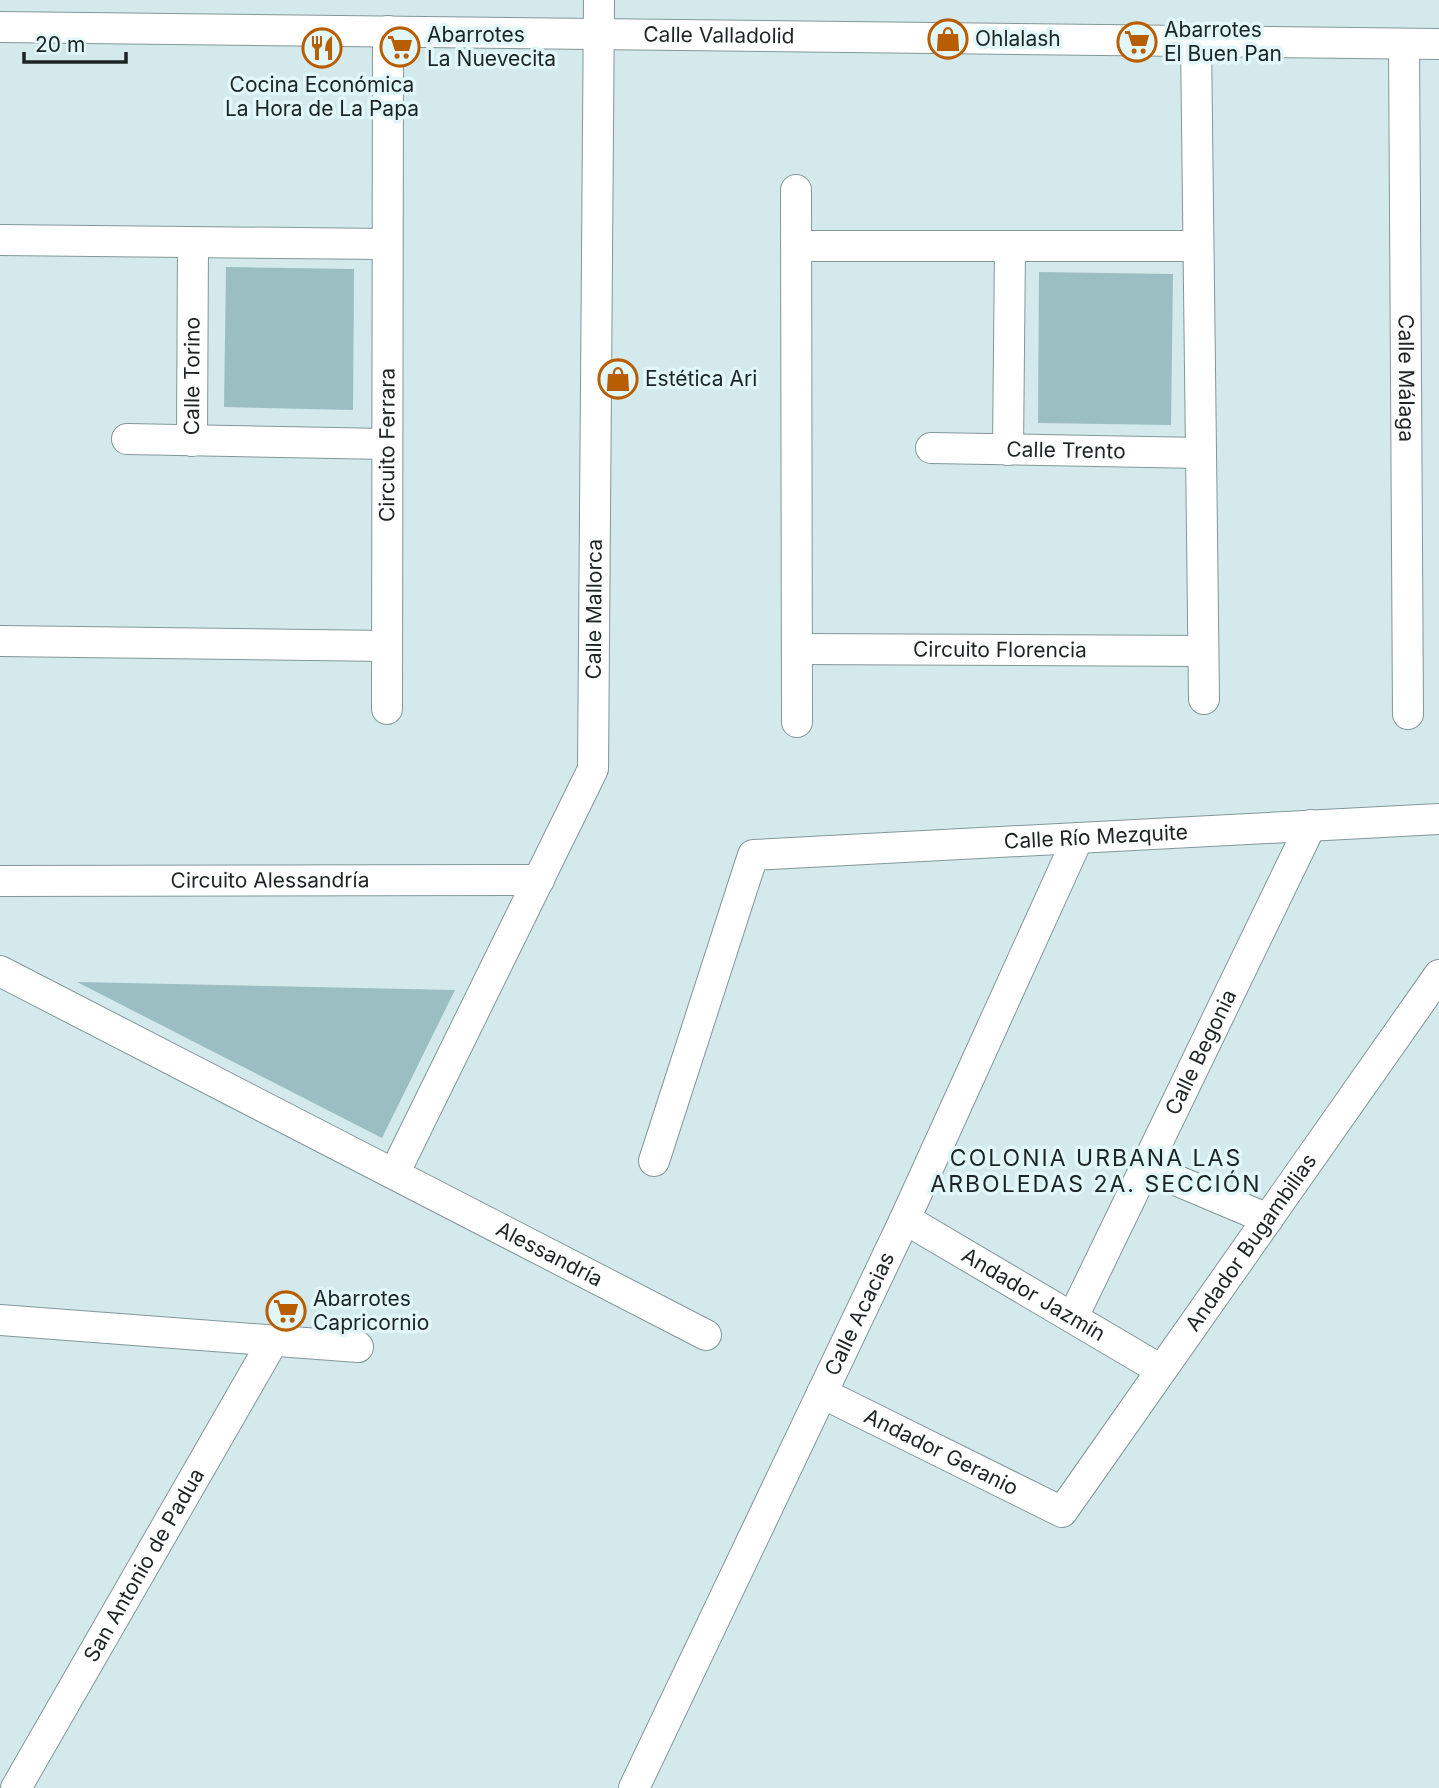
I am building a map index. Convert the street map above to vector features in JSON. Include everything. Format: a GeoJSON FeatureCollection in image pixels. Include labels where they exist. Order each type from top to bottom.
{"type":"FeatureCollection","features":[{"type":"Feature","properties":{"kind":"street","name":"Calle Mallorca"},"geometry":{"type":"LineString","coordinates":[[394,1174],[593,769],[599,0]]}},
{"type":"Feature","properties":{"kind":"street","name":"Calle Valladolid"},"geometry":{"type":"LineString","coordinates":[[0,27],[1439,44]]}},
{"type":"Feature","properties":{"kind":"street","name":"Circuito Ferrara"},"geometry":{"type":"LineString","coordinates":[[387,709],[388,32]]}},
{"type":"Feature","properties":{"kind":"street"},"geometry":{"type":"LineString","coordinates":[[1196,41],[1204,699]]}},
{"type":"Feature","properties":{"kind":"street","name":"Calle Málaga"},"geometry":{"type":"LineString","coordinates":[[1404,44],[1408,714]]}},
{"type":"Feature","properties":{"kind":"street"},"geometry":{"type":"LineString","coordinates":[[796,190],[797,722]]}},
{"type":"Feature","properties":{"kind":"street"},"geometry":{"type":"LineString","coordinates":[[0,240],[387,244]]}},
{"type":"Feature","properties":{"kind":"street","name":"Calle Torino"},"geometry":{"type":"LineString","coordinates":[[193,243],[192,441],[387,444]]}},
{"type":"Feature","properties":{"kind":"street"},"geometry":{"type":"LineString","coordinates":[[796,246],[1198,246]]}},
{"type":"Feature","properties":{"kind":"street","name":"Calle Trento"},"geometry":{"type":"LineString","coordinates":[[1010,247],[1008,450],[1201,453]]}},
{"type":"Feature","properties":{"kind":"street"},"geometry":{"type":"LineString","coordinates":[[127,439],[192,441]]}},
{"type":"Feature","properties":{"kind":"street"},"geometry":{"type":"LineString","coordinates":[[930,448],[1008,450]]}},
{"type":"Feature","properties":{"kind":"street"},"geometry":{"type":"LineString","coordinates":[[0,641],[387,646]]}},
{"type":"Feature","properties":{"kind":"street","name":"Circuito Florencia"},"geometry":{"type":"LineString","coordinates":[[797,649],[1203,651]]}},
{"type":"Feature","properties":{"kind":"street","name":"Calle Río Mezquite"},"geometry":{"type":"LineString","coordinates":[[654,1161],[753,855],[1439,819]]}},
{"type":"Feature","properties":{"kind":"street","name":"Calle Begonia"},"geometry":{"type":"LineString","coordinates":[[1073,1317],[1311,825]]}},
{"type":"Feature","properties":{"kind":"street","name":"Calle Acacias"},"geometry":{"type":"LineString","coordinates":[[634,1788],[905,1219],[1078,838]]}},
{"type":"Feature","properties":{"kind":"street","name":"Circuito Alessandría"},"geometry":{"type":"LineString","coordinates":[[0,881],[539,880]]}},
{"type":"Feature","properties":{"kind":"street"},"geometry":{"type":"LineString","coordinates":[[0,971],[394,1174]]}},
{"type":"Feature","properties":{"kind":"street","name":"Andador Bugambilias"},"geometry":{"type":"LineString","coordinates":[[1062,1512],[1439,975]]}},
{"type":"Feature","properties":{"kind":"street"},"geometry":{"type":"LineString","coordinates":[[1147,1168],[1268,1219]]}},
{"type":"Feature","properties":{"kind":"street","name":"Alessandría"},"geometry":{"type":"LineString","coordinates":[[394,1174],[706,1335]]}},
{"type":"Feature","properties":{"kind":"street","name":"Andador Jazmín"},"geometry":{"type":"LineString","coordinates":[[905,1219],[1161,1370]]}},
{"type":"Feature","properties":{"kind":"street"},"geometry":{"type":"LineString","coordinates":[[0,1320],[358,1348]]}},
{"type":"Feature","properties":{"kind":"street","name":"San Antonio de Padua"},"geometry":{"type":"LineString","coordinates":[[16,1788],[273,1341]]}},
{"type":"Feature","properties":{"kind":"street","name":"Andador Geranio"},"geometry":{"type":"LineString","coordinates":[[822,1393],[1062,1512]]}},
{"type":"Feature","properties":{"kind":"shaded area"},"geometry":{"type":"Polygon","coordinates":[[[226,267],[354,269],[353,410],[224,407],[226,267]]]}},
{"type":"Feature","properties":{"kind":"shaded area"},"geometry":{"type":"Polygon","coordinates":[[[1039,272],[1173,274],[1171,425],[1038,423],[1039,272]]]}},
{"type":"Feature","properties":{"kind":"shaded area"},"geometry":{"type":"Polygon","coordinates":[[[77,982],[455,990],[382,1138],[77,982]]]}},
{"type":"Feature","properties":{"kind":"place","name":"Ohlalash"},"geometry":{"type":"Point","coordinates":[948,39]}},
{"type":"Feature","properties":{"kind":"place","name":"Abarrotes El Buen Pan"},"geometry":{"type":"Point","coordinates":[1137,42]}},
{"type":"Feature","properties":{"kind":"place","name":"Abarrotes La Nuevecita"},"geometry":{"type":"Point","coordinates":[400,47]}},
{"type":"Feature","properties":{"kind":"place","name":"Cocina Económica La Hora de La Papa"},"geometry":{"type":"Point","coordinates":[322,48]}},
{"type":"Feature","properties":{"kind":"place","name":"Estética Ari"},"geometry":{"type":"Point","coordinates":[618,379]}},
{"type":"Feature","properties":{"kind":"place","name":"Abarrotes Capricornio"},"geometry":{"type":"Point","coordinates":[286,1311]}},
{"type":"Feature","properties":{"kind":"district","name":"COLONIA URBANA LAS ARBOLEDAS 2A. SECCIÓN"},"geometry":{"type":"Point","coordinates":[1096,1171]}}]}
